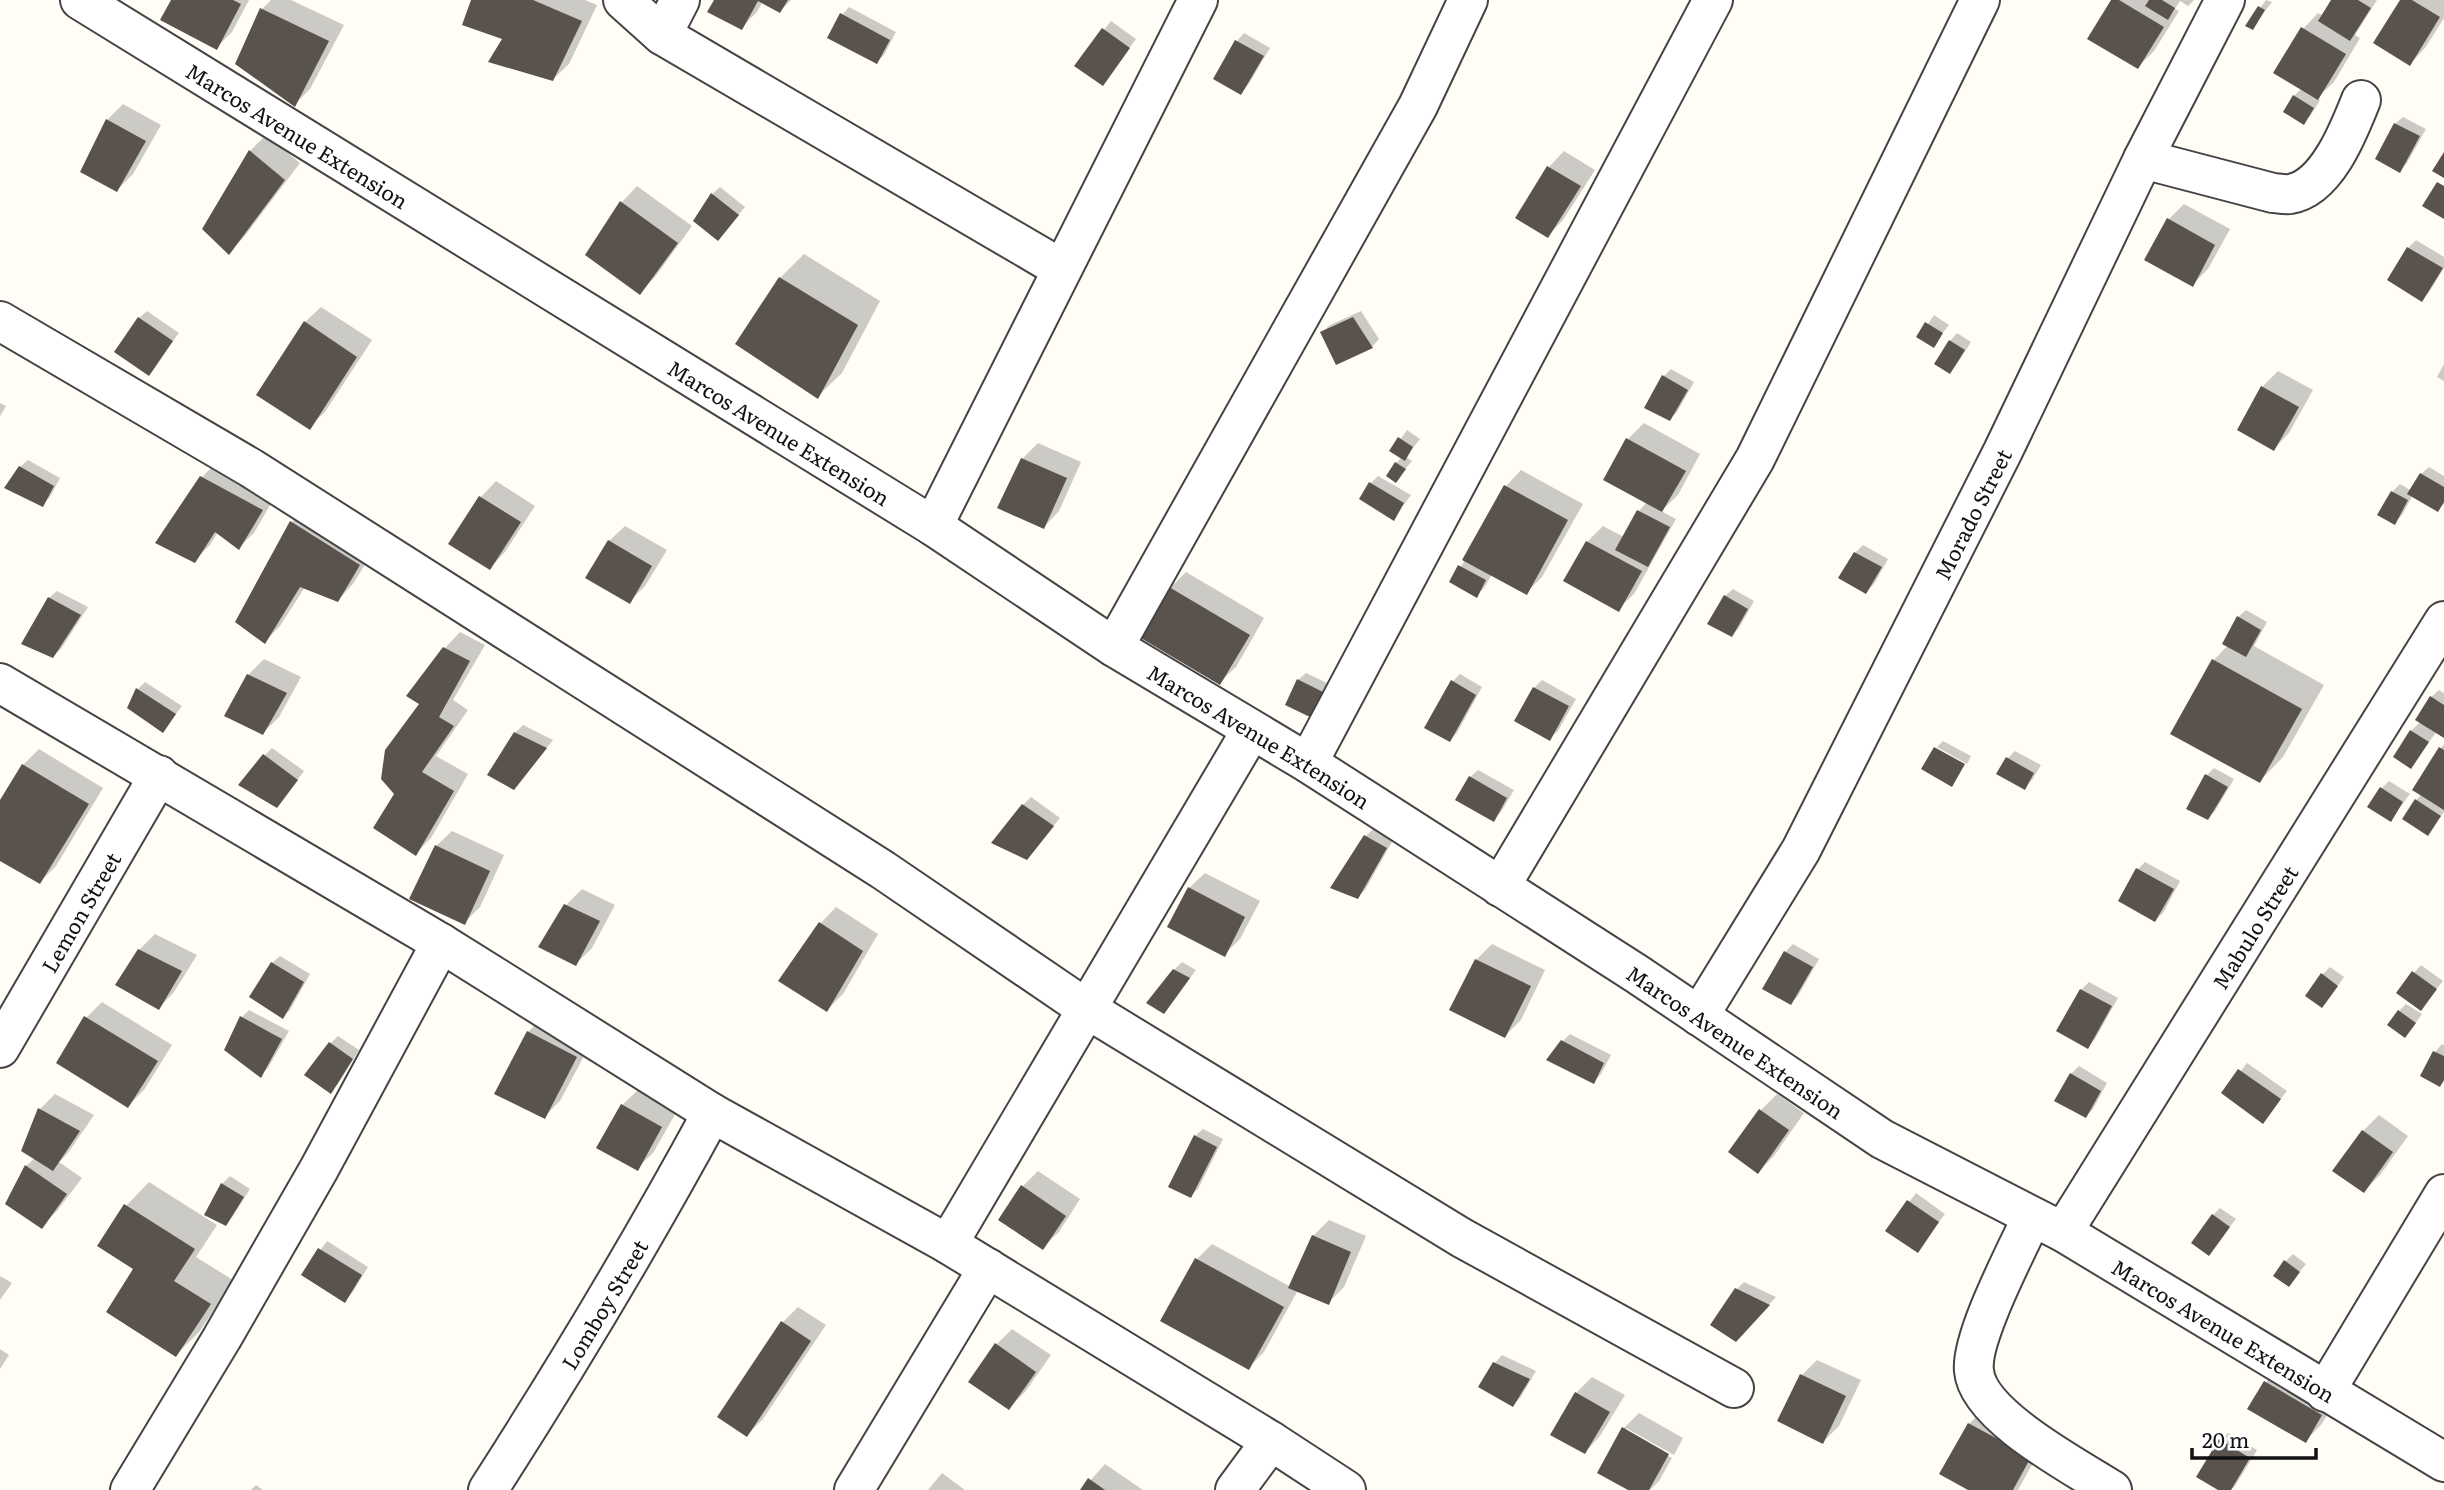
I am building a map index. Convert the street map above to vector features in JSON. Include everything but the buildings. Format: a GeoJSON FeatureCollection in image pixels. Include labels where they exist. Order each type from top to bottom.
{"type":"FeatureCollection","features":[{"type":"Feature","properties":{"kind":"street"},"geometry":{"type":"LineString","coordinates":[[623,0],[662,35],[1062,269]]}},
{"type":"Feature","properties":{"kind":"street"},"geometry":{"type":"LineString","coordinates":[[662,35],[681,0]]}},
{"type":"Feature","properties":{"kind":"street"},"geometry":{"type":"LineString","coordinates":[[933,526],[1198,0]]}},
{"type":"Feature","properties":{"kind":"street"},"geometry":{"type":"LineString","coordinates":[[1114,648],[1418,106],[1468,0]]}},
{"type":"Feature","properties":{"kind":"street"},"geometry":{"type":"LineString","coordinates":[[1308,763],[1713,0]]}},
{"type":"Feature","properties":{"kind":"street"},"geometry":{"type":"LineString","coordinates":[[1500,887],[1755,459],[1980,0]]}},
{"type":"Feature","properties":{"kind":"street","name":"Morado Street"},"geometry":{"type":"LineString","coordinates":[[1699,1017],[1801,850],[2003,451],[2143,159],[2225,0]]}},
{"type":"Feature","properties":{"kind":"street","name":"Marcos Avenue Extension"},"geometry":{"type":"LineString","coordinates":[[85,1],[933,526],[1114,648],[1308,763],[1637,974],[1882,1139],[2048,1224],[2444,1462]]}},
{"type":"Feature","properties":{"kind":"street"},"geometry":{"type":"LineString","coordinates":[[2143,159],[2290,194],[2317,179],[2327,168],[2348,133],[2361,100]]}},
{"type":"Feature","properties":{"kind":"street"},"geometry":{"type":"LineString","coordinates":[[0,321],[263,475],[883,870],[1087,1009],[1462,1238],[1734,1388]]}},
{"type":"Feature","properties":{"kind":"street","name":"Mabulo Street"},"geometry":{"type":"LineString","coordinates":[[2112,1490],[2018,1429],[1993,1408],[1979,1390],[1974,1374],[1973,1361],[1979,1339],[2048,1224],[2444,621]]}},
{"type":"Feature","properties":{"kind":"street"},"geometry":{"type":"LineString","coordinates":[[0,683],[441,943],[712,1113],[948,1244],[1271,1441],[1346,1490]]}},
{"type":"Feature","properties":{"kind":"street"},"geometry":{"type":"LineString","coordinates":[[948,1244],[1251,731]]}},
{"type":"Feature","properties":{"kind":"street","name":"Lemon Street"},"geometry":{"type":"LineString","coordinates":[[0,1048],[159,775]]}},
{"type":"Feature","properties":{"kind":"street"},"geometry":{"type":"LineString","coordinates":[[130,1490],[222,1338],[312,1181],[441,943]]}},
{"type":"Feature","properties":{"kind":"street","name":"Lomboy Street"},"geometry":{"type":"LineString","coordinates":[[488,1490],[565,1370],[648,1231],[712,1113]]}},
{"type":"Feature","properties":{"kind":"street"},"geometry":{"type":"LineString","coordinates":[[2325,1392],[2438,1217]]}},
{"type":"Feature","properties":{"kind":"street"},"geometry":{"type":"LineString","coordinates":[[854,1490],[988,1268]]}},
{"type":"Feature","properties":{"kind":"street"},"geometry":{"type":"LineString","coordinates":[[1236,1490],[1271,1441]]}}]}
